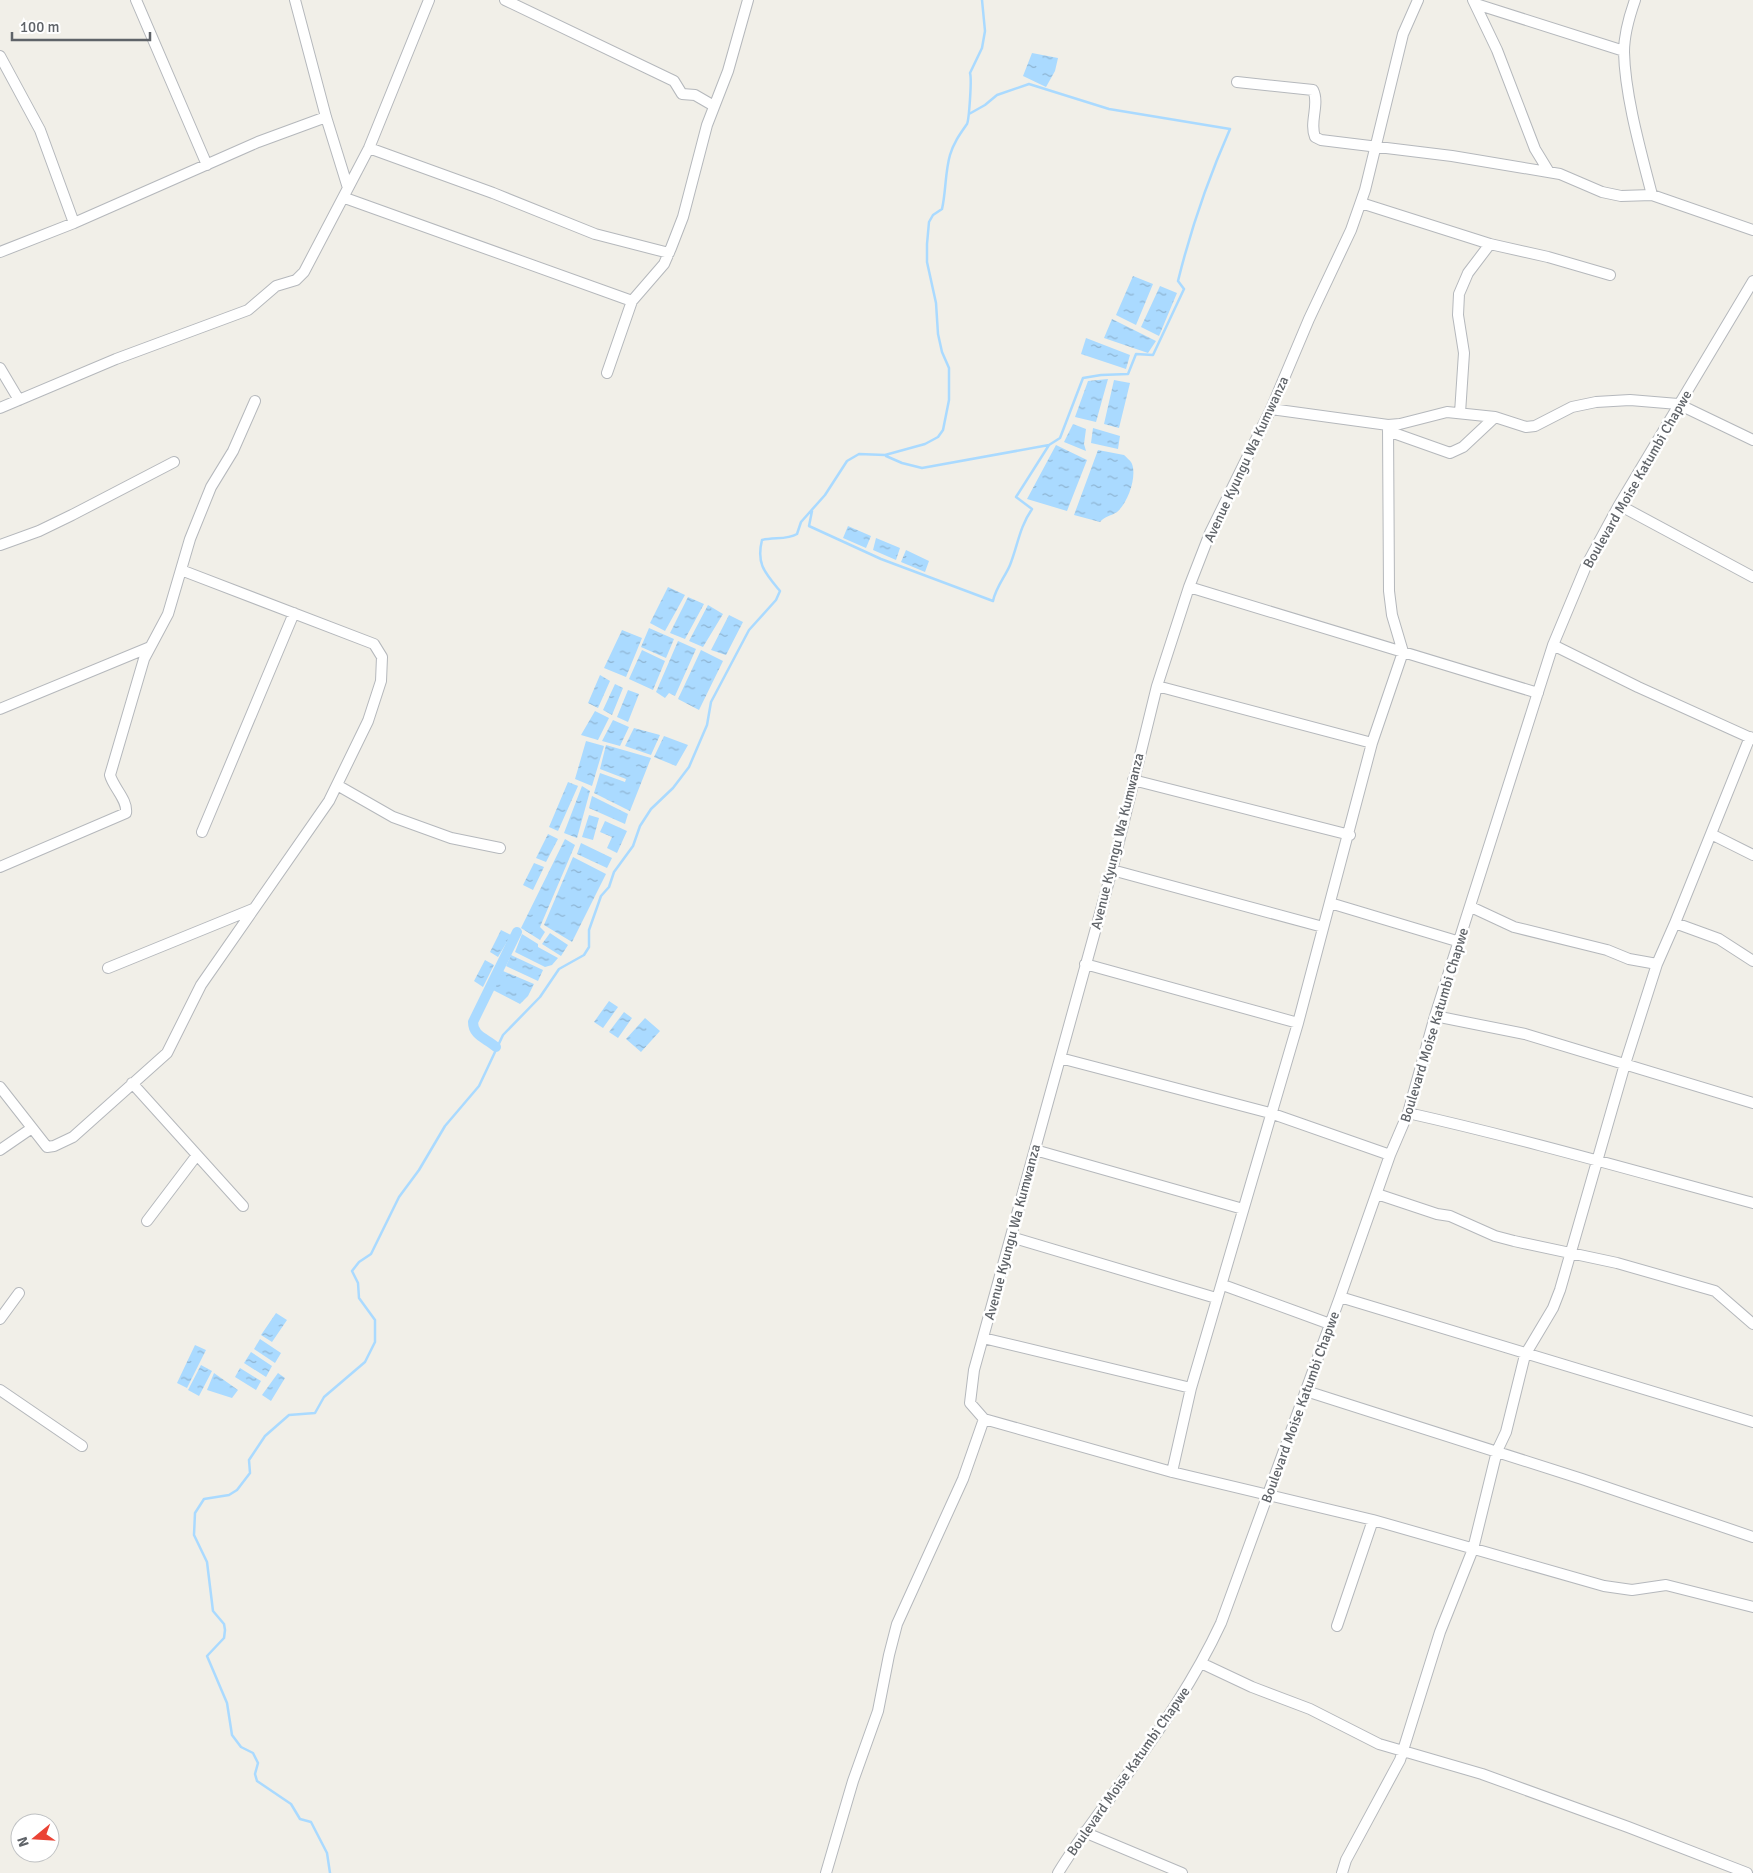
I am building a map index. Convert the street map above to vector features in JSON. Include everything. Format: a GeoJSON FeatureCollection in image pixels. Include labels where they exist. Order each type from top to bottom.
{"type":"FeatureCollection","features":[{"type":"Feature","properties":{"kind":"street"},"geometry":{"type":"LineString","coordinates":[[136,0],[207,165]]}},
{"type":"Feature","properties":{"kind":"street"},"geometry":{"type":"LineString","coordinates":[[295,0],[347,193]]}},
{"type":"Feature","properties":{"kind":"street"},"geometry":{"type":"LineString","coordinates":[[0,408],[116,359],[248,310],[276,286],[296,280],[304,272],[324,236],[369,148],[429,0]]}},
{"type":"Feature","properties":{"kind":"street"},"geometry":{"type":"LineString","coordinates":[[505,0],[674,81],[682,94],[695,95],[714,106]]}},
{"type":"Feature","properties":{"kind":"street"},"geometry":{"type":"LineString","coordinates":[[607,373],[632,300],[664,264],[683,217],[714,106],[728,71],[748,0]]}},
{"type":"Feature","properties":{"kind":"street","name":"Avenue Kyungu Wa Kumwanza"},"geometry":{"type":"LineString","coordinates":[[984,1419],[970,1403],[974,1370],[1112,870],[1157,686],[1189,587],[1210,533],[1271,409],[1361,203],[1403,34],[1418,0]]}},
{"type":"Feature","properties":{"kind":"street"},"geometry":{"type":"LineString","coordinates":[[1635,0],[1627,24],[1624,51],[1633,108],[1652,195]]}},
{"type":"Feature","properties":{"kind":"street"},"geometry":{"type":"LineString","coordinates":[[1475,2],[1624,51]]}},
{"type":"Feature","properties":{"kind":"street"},"geometry":{"type":"LineString","coordinates":[[1475,2],[1497,50],[1535,149],[1549,172]]}},
{"type":"Feature","properties":{"kind":"street"},"geometry":{"type":"LineString","coordinates":[[0,56],[40,130],[74,223]]}},
{"type":"Feature","properties":{"kind":"street"},"geometry":{"type":"LineString","coordinates":[[1237,82],[1309,88],[1314,92],[1312,128],[1315,137],[1321,140],[1376,146],[1549,172],[1571,177],[1602,192],[1622,196],[1652,195],[1753,230]]}},
{"type":"Feature","properties":{"kind":"street"},"geometry":{"type":"LineString","coordinates":[[0,252],[74,223],[207,165],[326,117]]}},
{"type":"Feature","properties":{"kind":"street"},"geometry":{"type":"LineString","coordinates":[[369,148],[493,193],[595,234],[669,253]]}},
{"type":"Feature","properties":{"kind":"street"},"geometry":{"type":"LineString","coordinates":[[1532,170],[1535,149]]}},
{"type":"Feature","properties":{"kind":"street"},"geometry":{"type":"LineString","coordinates":[[347,193],[632,300]]}},
{"type":"Feature","properties":{"kind":"street"},"geometry":{"type":"LineString","coordinates":[[1361,203],[1490,244],[1548,257],[1610,276]]}},
{"type":"Feature","properties":{"kind":"street"},"geometry":{"type":"LineString","coordinates":[[1460,412],[1464,353],[1458,315],[1459,294],[1468,273],[1490,244]]}},
{"type":"Feature","properties":{"kind":"street","name":"Boulevard Moise Katumbi Chapwe"},"geometry":{"type":"LineString","coordinates":[[1058,1873],[1084,1832],[1146,1748],[1201,1663],[1221,1623],[1390,1155],[1408,1113],[1435,1016],[1553,646],[1586,566],[1619,505],[1678,404],[1750,293],[1753,281]]}},
{"type":"Feature","properties":{"kind":"street"},"geometry":{"type":"LineString","coordinates":[[0,368],[19,400]]}},
{"type":"Feature","properties":{"kind":"street"},"geometry":{"type":"LineString","coordinates":[[1388,428],[1437,413],[1460,412],[1495,417],[1526,427],[1535,426],[1572,407],[1596,402],[1630,400],[1678,404],[1753,440]]}},
{"type":"Feature","properties":{"kind":"street"},"geometry":{"type":"LineString","coordinates":[[0,867],[126,813],[127,807],[112,783],[110,775],[144,659],[168,614],[190,539],[211,487],[233,451],[255,401]]}},
{"type":"Feature","properties":{"kind":"street"},"geometry":{"type":"LineString","coordinates":[[1271,409],[1388,428],[1450,453],[1463,447],[1495,417]]}},
{"type":"Feature","properties":{"kind":"street"},"geometry":{"type":"LineString","coordinates":[[1172,1472],[1191,1388],[1216,1298],[1223,1285],[1270,1113],[1298,1023],[1350,834],[1372,743],[1402,652],[1392,615],[1389,591],[1388,428]]}},
{"type":"Feature","properties":{"kind":"street"},"geometry":{"type":"LineString","coordinates":[[0,545],[72,515],[174,462]]}},
{"type":"Feature","properties":{"kind":"street"},"geometry":{"type":"LineString","coordinates":[[1619,505],[1753,577]]}},
{"type":"Feature","properties":{"kind":"street"},"geometry":{"type":"LineString","coordinates":[[0,1087],[47,1147],[54,1146],[72,1137],[132,1083],[154,1067],[166,1053],[201,985],[329,801],[368,721],[381,681],[382,658],[374,644],[181,570]]}},
{"type":"Feature","properties":{"kind":"street"},"geometry":{"type":"LineString","coordinates":[[1189,587],[1538,693]]}},
{"type":"Feature","properties":{"kind":"street"},"geometry":{"type":"LineString","coordinates":[[202,832],[294,613]]}},
{"type":"Feature","properties":{"kind":"street"},"geometry":{"type":"LineString","coordinates":[[1342,1873],[1346,1860],[1394,1773],[1440,1632],[1473,1549],[1497,1452],[1506,1432],[1525,1355],[1553,1308],[1625,1064],[1657,964],[1752,738],[1638,688],[1553,646]]}},
{"type":"Feature","properties":{"kind":"street"},"geometry":{"type":"LineString","coordinates":[[0,709],[150,647]]}},
{"type":"Feature","properties":{"kind":"street"},"geometry":{"type":"LineString","coordinates":[[1157,686],[1372,743]]}},
{"type":"Feature","properties":{"kind":"street"},"geometry":{"type":"LineString","coordinates":[[1133,780],[1350,834]]}},
{"type":"Feature","properties":{"kind":"street"},"geometry":{"type":"LineString","coordinates":[[337,785],[393,817],[451,838],[500,848]]}},
{"type":"Feature","properties":{"kind":"street"},"geometry":{"type":"LineString","coordinates":[[1711,834],[1753,855]]}},
{"type":"Feature","properties":{"kind":"street"},"geometry":{"type":"LineString","coordinates":[[1112,870],[1323,927]]}},
{"type":"Feature","properties":{"kind":"street"},"geometry":{"type":"LineString","coordinates":[[1330,903],[1460,942]]}},
{"type":"Feature","properties":{"kind":"street"},"geometry":{"type":"LineString","coordinates":[[1471,907],[1514,927],[1607,950],[1629,959],[1657,964]]}},
{"type":"Feature","properties":{"kind":"street"},"geometry":{"type":"LineString","coordinates":[[108,968],[255,908]]}},
{"type":"Feature","properties":{"kind":"street"},"geometry":{"type":"LineString","coordinates":[[1675,923],[1719,939],[1753,961]]}},
{"type":"Feature","properties":{"kind":"street"},"geometry":{"type":"LineString","coordinates":[[1085,964],[1298,1023]]}},
{"type":"Feature","properties":{"kind":"street"},"geometry":{"type":"LineString","coordinates":[[1435,1016],[1526,1034],[1753,1103]]}},
{"type":"Feature","properties":{"kind":"street"},"geometry":{"type":"LineString","coordinates":[[1060,1058],[1270,1113],[1390,1155]]}},
{"type":"Feature","properties":{"kind":"street"},"geometry":{"type":"LineString","coordinates":[[132,1083],[243,1206]]}},
{"type":"Feature","properties":{"kind":"street"},"geometry":{"type":"LineString","coordinates":[[1408,1113],[1492,1131],[1561,1152],[1597,1159],[1753,1203]]}},
{"type":"Feature","properties":{"kind":"street"},"geometry":{"type":"LineString","coordinates":[[0,1150],[32,1128]]}},
{"type":"Feature","properties":{"kind":"street"},"geometry":{"type":"LineString","coordinates":[[1035,1150],[1244,1209]]}},
{"type":"Feature","properties":{"kind":"street"},"geometry":{"type":"LineString","coordinates":[[147,1221],[196,1155]]}},
{"type":"Feature","properties":{"kind":"street"},"geometry":{"type":"LineString","coordinates":[[1377,1194],[1438,1214],[1450,1216],[1495,1236],[1616,1263],[1715,1291],[1753,1324]]}},
{"type":"Feature","properties":{"kind":"street"},"geometry":{"type":"LineString","coordinates":[[1011,1238],[1216,1298]]}},
{"type":"Feature","properties":{"kind":"street"},"geometry":{"type":"LineString","coordinates":[[1223,1285],[1330,1324]]}},
{"type":"Feature","properties":{"kind":"street"},"geometry":{"type":"LineString","coordinates":[[0,1319],[20,1293]]}},
{"type":"Feature","properties":{"kind":"street"},"geometry":{"type":"LineString","coordinates":[[1340,1297],[1525,1355],[1753,1422]]}},
{"type":"Feature","properties":{"kind":"street"},"geometry":{"type":"LineString","coordinates":[[983,1338],[1191,1388]]}},
{"type":"Feature","properties":{"kind":"street"},"geometry":{"type":"LineString","coordinates":[[0,1390],[82,1446]]}},
{"type":"Feature","properties":{"kind":"street"},"geometry":{"type":"LineString","coordinates":[[1306,1391],[1753,1537]]}},
{"type":"Feature","properties":{"kind":"street"},"geometry":{"type":"LineString","coordinates":[[826,1873],[853,1781],[878,1710],[889,1655],[898,1624],[963,1479],[984,1419],[1172,1472],[1373,1520],[1604,1586],[1632,1590],[1666,1585],[1753,1607]]}},
{"type":"Feature","properties":{"kind":"street"},"geometry":{"type":"LineString","coordinates":[[1337,1626],[1373,1520]]}},
{"type":"Feature","properties":{"kind":"street"},"geometry":{"type":"LineString","coordinates":[[1201,1663],[1252,1687],[1310,1709],[1379,1744],[1429,1757],[1490,1777],[1747,1873]]}},
{"type":"Feature","properties":{"kind":"street"},"geometry":{"type":"LineString","coordinates":[[1084,1832],[1182,1873]]}},
{"type":"Feature","properties":{"kind":"water"},"geometry":{"type":"Polygon","coordinates":[[[1032,53],[1058,58],[1055,71],[1046,87],[1023,76],[1032,53]]]}},
{"type":"Feature","properties":{"kind":"water"},"geometry":{"type":"Polygon","coordinates":[[[1133,276],[1153,284],[1136,325],[1116,315],[1133,276]]]}},
{"type":"Feature","properties":{"kind":"water"},"geometry":{"type":"Polygon","coordinates":[[[1160,286],[1177,293],[1159,336],[1141,327],[1160,286]]]}},
{"type":"Feature","properties":{"kind":"water"},"geometry":{"type":"Polygon","coordinates":[[[1112,319],[1156,341],[1148,353],[1104,338],[1112,319]]]}},
{"type":"Feature","properties":{"kind":"water"},"geometry":{"type":"Polygon","coordinates":[[[1086,338],[1130,355],[1126,369],[1081,354],[1086,338]]]}},
{"type":"Feature","properties":{"kind":"water"},"geometry":{"type":"Polygon","coordinates":[[[1108,379],[1096,422],[1075,417],[1088,381],[1108,379]]]}},
{"type":"Feature","properties":{"kind":"water"},"geometry":{"type":"Polygon","coordinates":[[[1114,380],[1130,383],[1119,428],[1104,424],[1114,380]]]}},
{"type":"Feature","properties":{"kind":"water"},"geometry":{"type":"Polygon","coordinates":[[[1073,424],[1086,429],[1084,444],[1086,451],[1064,442],[1073,424]]]}},
{"type":"Feature","properties":{"kind":"water"},"geometry":{"type":"Polygon","coordinates":[[[1093,428],[1120,436],[1118,449],[1091,443],[1093,428]]]}},
{"type":"Feature","properties":{"kind":"water"},"geometry":{"type":"Polygon","coordinates":[[[1056,445],[1087,460],[1067,511],[1027,499],[1056,445]]]}},
{"type":"Feature","properties":{"kind":"water"},"geometry":{"type":"Polygon","coordinates":[[[1098,450],[1124,455],[1131,463],[1133,469],[1132,483],[1125,503],[1117,512],[1100,522],[1074,515],[1098,450]]]}},
{"type":"Feature","properties":{"kind":"water"},"geometry":{"type":"Polygon","coordinates":[[[848,526],[871,536],[866,548],[843,538],[848,526]]]}},
{"type":"Feature","properties":{"kind":"water"},"geometry":{"type":"Polygon","coordinates":[[[876,538],[900,548],[896,560],[873,550],[876,538]]]}},
{"type":"Feature","properties":{"kind":"water"},"geometry":{"type":"Polygon","coordinates":[[[906,550],[929,561],[925,572],[901,562],[906,550]]]}},
{"type":"Feature","properties":{"kind":"water"},"geometry":{"type":"Polygon","coordinates":[[[668,587],[685,595],[665,631],[650,623],[668,587]]]}},
{"type":"Feature","properties":{"kind":"water"},"geometry":{"type":"Polygon","coordinates":[[[688,597],[704,604],[685,639],[670,633],[688,597]]]}},
{"type":"Feature","properties":{"kind":"water"},"geometry":{"type":"Polygon","coordinates":[[[708,605],[723,614],[703,647],[689,641],[708,605]]]}},
{"type":"Feature","properties":{"kind":"water"},"geometry":{"type":"Polygon","coordinates":[[[729,615],[743,622],[726,655],[711,650],[729,615]]]}},
{"type":"Feature","properties":{"kind":"water"},"geometry":{"type":"Polygon","coordinates":[[[649,628],[674,639],[666,658],[641,647],[649,628]]]}},
{"type":"Feature","properties":{"kind":"water"},"geometry":{"type":"Polygon","coordinates":[[[622,630],[642,638],[626,677],[604,668],[622,630]]]}},
{"type":"Feature","properties":{"kind":"water"},"geometry":{"type":"Polygon","coordinates":[[[678,641],[696,649],[675,696],[669,693],[665,698],[656,692],[678,641]]]}},
{"type":"Feature","properties":{"kind":"water"},"geometry":{"type":"Polygon","coordinates":[[[642,650],[665,661],[653,690],[629,679],[642,650]]]}},
{"type":"Feature","properties":{"kind":"water"},"geometry":{"type":"Polygon","coordinates":[[[701,650],[723,661],[699,710],[678,699],[701,650]]]}},
{"type":"Feature","properties":{"kind":"water"},"geometry":{"type":"Polygon","coordinates":[[[600,675],[610,681],[598,708],[588,703],[600,675]]]}},
{"type":"Feature","properties":{"kind":"water"},"geometry":{"type":"Polygon","coordinates":[[[615,684],[623,688],[612,715],[603,710],[615,684]]]}},
{"type":"Feature","properties":{"kind":"water"},"geometry":{"type":"Polygon","coordinates":[[[628,690],[639,694],[628,722],[617,717],[628,690]]]}},
{"type":"Feature","properties":{"kind":"water"},"geometry":{"type":"Polygon","coordinates":[[[595,711],[609,718],[598,740],[581,735],[595,711]]]}},
{"type":"Feature","properties":{"kind":"water"},"geometry":{"type":"Polygon","coordinates":[[[613,720],[629,727],[620,746],[602,741],[613,720]]]}},
{"type":"Feature","properties":{"kind":"water"},"geometry":{"type":"Polygon","coordinates":[[[634,728],[660,735],[651,755],[625,746],[634,728]]]}},
{"type":"Feature","properties":{"kind":"water"},"geometry":{"type":"Polygon","coordinates":[[[664,736],[688,745],[676,766],[654,757],[664,736]]]}},
{"type":"Feature","properties":{"kind":"water"},"geometry":{"type":"Polygon","coordinates":[[[586,741],[604,746],[592,786],[575,779],[586,741]]]}},
{"type":"Feature","properties":{"kind":"water"},"geometry":{"type":"Polygon","coordinates":[[[606,745],[651,758],[630,811],[594,793],[600,773],[625,782],[626,779],[600,769],[606,745]]]}},
{"type":"Feature","properties":{"kind":"water"},"geometry":{"type":"Polygon","coordinates":[[[568,782],[578,786],[558,831],[549,827],[568,782]]]}},
{"type":"Feature","properties":{"kind":"water"},"geometry":{"type":"Polygon","coordinates":[[[582,786],[590,791],[577,838],[564,833],[582,786]]]}},
{"type":"Feature","properties":{"kind":"water"},"geometry":{"type":"Polygon","coordinates":[[[592,796],[628,814],[625,824],[589,808],[592,796]]]}},
{"type":"Feature","properties":{"kind":"water"},"geometry":{"type":"Polygon","coordinates":[[[589,815],[599,818],[593,840],[582,837],[589,815]]]}},
{"type":"Feature","properties":{"kind":"water"},"geometry":{"type":"Polygon","coordinates":[[[605,821],[627,831],[617,853],[607,848],[612,837],[600,832],[605,821]]]}},
{"type":"Feature","properties":{"kind":"water"},"geometry":{"type":"Polygon","coordinates":[[[548,834],[558,839],[546,862],[536,858],[548,834]]]}},
{"type":"Feature","properties":{"kind":"water"},"geometry":{"type":"Polygon","coordinates":[[[565,839],[575,845],[540,927],[545,932],[540,940],[521,928],[565,839]]]}},
{"type":"Feature","properties":{"kind":"water"},"geometry":{"type":"Polygon","coordinates":[[[581,843],[612,858],[607,868],[577,854],[581,843]]]}},
{"type":"Feature","properties":{"kind":"water"},"geometry":{"type":"Polygon","coordinates":[[[573,857],[606,874],[572,942],[544,925],[573,857]]]}},
{"type":"Feature","properties":{"kind":"water"},"geometry":{"type":"Polygon","coordinates":[[[534,863],[544,867],[533,890],[523,885],[534,863]]]}},
{"type":"Feature","properties":{"kind":"water"},"geometry":{"type":"Polygon","coordinates":[[[501,930],[511,935],[498,957],[490,952],[501,930]]]}},
{"type":"Feature","properties":{"kind":"water"},"geometry":{"type":"Polygon","coordinates":[[[550,933],[568,945],[561,956],[542,944],[550,933]]]}},
{"type":"Feature","properties":{"kind":"water"},"geometry":{"type":"Polygon","coordinates":[[[522,934],[538,944],[538,947],[558,958],[552,965],[545,967],[515,952],[522,934]]]}},
{"type":"Feature","properties":{"kind":"water"},"geometry":{"type":"Polygon","coordinates":[[[511,955],[543,970],[538,981],[506,966],[511,955]]]}},
{"type":"Feature","properties":{"kind":"water"},"geometry":{"type":"Polygon","coordinates":[[[485,960],[494,965],[483,987],[474,981],[485,960]]]}},
{"type":"Feature","properties":{"kind":"water"},"geometry":{"type":"Polygon","coordinates":[[[503,971],[534,984],[528,996],[520,1004],[493,990],[503,971]]]}},
{"type":"Feature","properties":{"kind":"water"},"geometry":{"type":"Polygon","coordinates":[[[609,1001],[618,1007],[603,1028],[594,1022],[609,1001]]]}},
{"type":"Feature","properties":{"kind":"water"},"geometry":{"type":"Polygon","coordinates":[[[624,1012],[632,1018],[618,1038],[609,1032],[624,1012]]]}},
{"type":"Feature","properties":{"kind":"water"},"geometry":{"type":"Polygon","coordinates":[[[645,1018],[660,1031],[641,1052],[626,1039],[645,1018]]]}},
{"type":"Feature","properties":{"kind":"water"},"geometry":{"type":"Polygon","coordinates":[[[276,1313],[287,1320],[272,1342],[261,1335],[276,1313]]]}},
{"type":"Feature","properties":{"kind":"water"},"geometry":{"type":"Polygon","coordinates":[[[260,1339],[281,1353],[275,1363],[254,1349],[260,1339]]]}},
{"type":"Feature","properties":{"kind":"water"},"geometry":{"type":"Polygon","coordinates":[[[195,1345],[206,1350],[187,1388],[177,1383],[195,1345]]]}},
{"type":"Feature","properties":{"kind":"water"},"geometry":{"type":"Polygon","coordinates":[[[251,1352],[272,1366],[266,1377],[244,1363],[251,1352]]]}},
{"type":"Feature","properties":{"kind":"water"},"geometry":{"type":"Polygon","coordinates":[[[201,1365],[212,1371],[199,1396],[188,1390],[201,1365]]]}},
{"type":"Feature","properties":{"kind":"water"},"geometry":{"type":"Polygon","coordinates":[[[240,1368],[261,1381],[256,1390],[235,1377],[240,1368]]]}},
{"type":"Feature","properties":{"kind":"water"},"geometry":{"type":"Polygon","coordinates":[[[214,1373],[238,1390],[232,1398],[207,1390],[214,1373]]]}},
{"type":"Feature","properties":{"kind":"water"},"geometry":{"type":"Polygon","coordinates":[[[278,1373],[285,1378],[271,1401],[262,1395],[278,1373]]]}},
{"type":"Feature","properties":{"kind":"waterway"},"geometry":{"type":"LineString","coordinates":[[330,1873],[327,1853],[311,1822],[300,1819],[291,1804],[257,1781],[255,1774],[258,1763],[253,1753],[241,1747],[232,1735],[227,1703],[207,1656],[224,1638],[225,1630],[224,1624],[213,1611],[207,1562],[194,1535],[195,1513],[204,1499],[229,1495],[237,1490],[250,1473],[249,1460],[265,1436],[289,1415],[315,1413],[324,1397],[365,1362],[375,1342],[375,1320],[359,1298],[358,1283],[352,1271],[359,1262],[371,1254],[399,1197],[419,1170],[445,1126],[479,1086],[503,1035],[540,997],[559,969],[584,955],[589,947],[589,930],[601,896],[609,887],[614,872],[633,846],[640,826],[651,809],[673,788],[689,767],[707,725],[711,702],[749,630],[776,600],[780,591],[763,568],[760,556],[762,540],[789,537],[797,534],[801,522],[825,495],[847,461],[859,454],[885,455],[925,444],[938,437],[943,430],[949,400],[949,368],[942,352],[938,334],[936,303],[927,262],[927,244],[929,222],[933,215],[942,209],[950,155],[955,142],[968,121],[970,73],[982,48],[985,31],[982,0]]}},
{"type":"Feature","properties":{"kind":"waterway"},"geometry":{"type":"LineString","coordinates":[[812,511],[809,526],[881,559],[993,601],[996,591],[1010,565],[1024,523],[1032,509],[1016,497],[1049,445],[1060,438],[1083,378],[1128,374],[1136,354],[1153,355],[1184,289],[1178,281],[1194,223],[1214,166],[1230,129],[1109,109],[1029,84],[997,95],[985,105],[969,114]]}},
{"type":"Feature","properties":{"kind":"waterway"},"geometry":{"type":"LineString","coordinates":[[886,456],[902,463],[922,468],[1049,445]]}},
{"type":"Feature","properties":{"kind":"waterway"},"geometry":{"type":"LineString","coordinates":[[496,1047],[475,1031],[473,1022],[517,932]]}}]}
